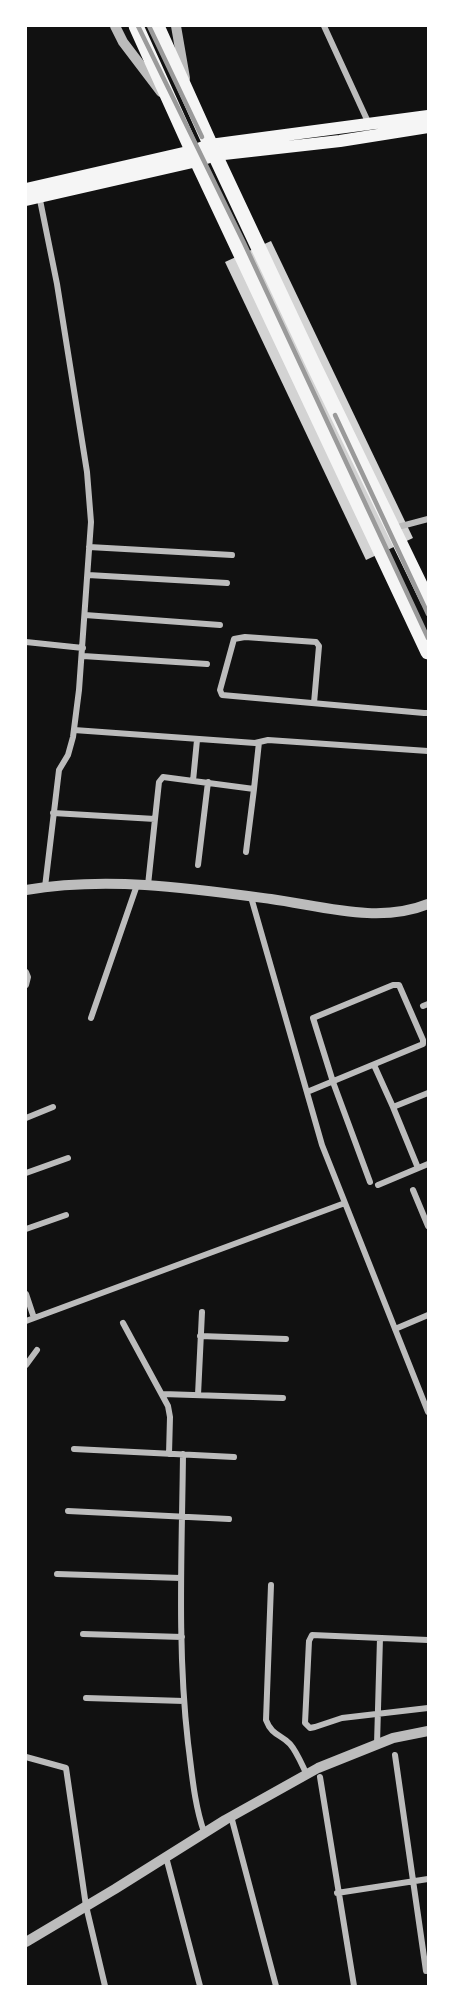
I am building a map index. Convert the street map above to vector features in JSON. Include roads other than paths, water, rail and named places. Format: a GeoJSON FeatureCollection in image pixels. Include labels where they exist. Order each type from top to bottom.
{"type":"FeatureCollection","features":[{"type":"Feature","properties":{"kind":"main road"},"geometry":{"type":"LineString","coordinates":[[158,28],[212,150],[429,601]]}},
{"type":"Feature","properties":{"kind":"main road"},"geometry":{"type":"LineString","coordinates":[[139,32],[194,156],[429,652]]}},
{"type":"Feature","properties":{"kind":"main road"},"geometry":{"type":"LineString","coordinates":[[26,200],[34,191],[194,156],[212,150],[429,116]]}},
{"type":"Feature","properties":{"kind":"main road"},"geometry":{"type":"LineString","coordinates":[[212,150],[340,141],[429,127]]}},
{"type":"Feature","properties":{"kind":"street"},"geometry":{"type":"LineString","coordinates":[[115,26],[123,42],[173,107]]}},
{"type":"Feature","properties":{"kind":"street"},"geometry":{"type":"LineString","coordinates":[[176,26],[189,97]]}},
{"type":"Feature","properties":{"kind":"street"},"geometry":{"type":"LineString","coordinates":[[324,26],[369,124]]}},
{"type":"Feature","properties":{"kind":"street"},"geometry":{"type":"LineString","coordinates":[[34,191],[57,284],[87,472],[91,522],[83,656],[74,729],[68,755],[58,770],[45,887]]}},
{"type":"Feature","properties":{"kind":"street"},"geometry":{"type":"LineString","coordinates":[[393,528],[429,519]]}},
{"type":"Feature","properties":{"kind":"street"},"geometry":{"type":"LineString","coordinates":[[89,548],[232,555]]}},
{"type":"Feature","properties":{"kind":"street"},"geometry":{"type":"LineString","coordinates":[[88,575],[227,583]]}},
{"type":"Feature","properties":{"kind":"street"},"geometry":{"type":"LineString","coordinates":[[85,615],[220,625]]}},
{"type":"Feature","properties":{"kind":"street"},"geometry":{"type":"LineString","coordinates":[[314,703],[319,646],[316,642],[245,637],[234,639],[220,690],[222,695],[314,703],[429,712]]}},
{"type":"Feature","properties":{"kind":"street"},"geometry":{"type":"LineString","coordinates":[[26,642],[83,648]]}},
{"type":"Feature","properties":{"kind":"street"},"geometry":{"type":"LineString","coordinates":[[83,656],[207,664]]}},
{"type":"Feature","properties":{"kind":"street"},"geometry":{"type":"LineString","coordinates":[[74,729],[197,740],[259,742],[268,740],[429,751]]}},
{"type":"Feature","properties":{"kind":"street"},"geometry":{"type":"LineString","coordinates":[[193,781],[197,740]]}},
{"type":"Feature","properties":{"kind":"street"},"geometry":{"type":"LineString","coordinates":[[246,852],[259,742]]}},
{"type":"Feature","properties":{"kind":"street"},"geometry":{"type":"LineString","coordinates":[[91,1018],[143,884],[160,780],[168,777],[254,789]]}},
{"type":"Feature","properties":{"kind":"street"},"geometry":{"type":"LineString","coordinates":[[198,865],[208,782]]}},
{"type":"Feature","properties":{"kind":"street"},"geometry":{"type":"LineString","coordinates":[[53,813],[155,819]]}},
{"type":"Feature","properties":{"kind":"street"},"geometry":{"type":"LineString","coordinates":[[26,890],[68,884],[143,884],[370,914],[401,912],[429,904]]}},
{"type":"Feature","properties":{"kind":"street"},"geometry":{"type":"LineString","coordinates":[[251,897],[322,1145],[429,1412]]}},
{"type":"Feature","properties":{"kind":"street"},"geometry":{"type":"LineString","coordinates":[[26,972],[28,977],[26,985]]}},
{"type":"Feature","properties":{"kind":"street"},"geometry":{"type":"LineString","coordinates":[[307,1092],[333,1082],[423,1044],[401,988],[396,984],[315,1016],[314,1023],[333,1082],[370,1182]]}},
{"type":"Feature","properties":{"kind":"street"},"geometry":{"type":"LineString","coordinates":[[374,1065],[418,1168]]}},
{"type":"Feature","properties":{"kind":"street"},"geometry":{"type":"LineString","coordinates":[[393,1107],[429,1093]]}},
{"type":"Feature","properties":{"kind":"street"},"geometry":{"type":"LineString","coordinates":[[26,1118],[53,1107]]}},
{"type":"Feature","properties":{"kind":"street"},"geometry":{"type":"LineString","coordinates":[[26,1173],[68,1158]]}},
{"type":"Feature","properties":{"kind":"street"},"geometry":{"type":"LineString","coordinates":[[378,1185],[429,1164]]}},
{"type":"Feature","properties":{"kind":"street"},"geometry":{"type":"LineString","coordinates":[[413,1190],[429,1226]]}},
{"type":"Feature","properties":{"kind":"street"},"geometry":{"type":"LineString","coordinates":[[26,1321],[345,1203]]}},
{"type":"Feature","properties":{"kind":"street"},"geometry":{"type":"LineString","coordinates":[[26,1229],[66,1215]]}},
{"type":"Feature","properties":{"kind":"street"},"geometry":{"type":"LineString","coordinates":[[26,1294],[34,1318]]}},
{"type":"Feature","properties":{"kind":"street"},"geometry":{"type":"LineString","coordinates":[[198,1395],[201,1312]]}},
{"type":"Feature","properties":{"kind":"street"},"geometry":{"type":"LineString","coordinates":[[395,1329],[429,1315]]}},
{"type":"Feature","properties":{"kind":"street"},"geometry":{"type":"LineString","coordinates":[[123,1323],[163,1394],[170,1417],[170,1454]]}},
{"type":"Feature","properties":{"kind":"street"},"geometry":{"type":"LineString","coordinates":[[200,1336],[286,1339]]}},
{"type":"Feature","properties":{"kind":"street"},"geometry":{"type":"LineString","coordinates":[[26,1365],[37,1350]]}},
{"type":"Feature","properties":{"kind":"street"},"geometry":{"type":"LineString","coordinates":[[163,1394],[282,1398]]}},
{"type":"Feature","properties":{"kind":"street"},"geometry":{"type":"LineString","coordinates":[[74,1449],[234,1457]]}},
{"type":"Feature","properties":{"kind":"street"},"geometry":{"type":"LineString","coordinates":[[183,1454],[184,1701],[196,1810],[204,1832]]}},
{"type":"Feature","properties":{"kind":"street"},"geometry":{"type":"LineString","coordinates":[[68,1511],[230,1519]]}},
{"type":"Feature","properties":{"kind":"street"},"geometry":{"type":"LineString","coordinates":[[57,1574],[182,1578]]}},
{"type":"Feature","properties":{"kind":"street"},"geometry":{"type":"LineString","coordinates":[[272,1585],[266,1720],[276,1736],[290,1744],[307,1775]]}},
{"type":"Feature","properties":{"kind":"street"},"geometry":{"type":"LineString","coordinates":[[83,1634],[182,1637]]}},
{"type":"Feature","properties":{"kind":"street"},"geometry":{"type":"LineString","coordinates":[[429,1640],[315,1635],[310,1637],[305,1723],[310,1728],[342,1718],[429,1708]]}},
{"type":"Feature","properties":{"kind":"street"},"geometry":{"type":"LineString","coordinates":[[377,1744],[380,1638]]}},
{"type":"Feature","properties":{"kind":"street"},"geometry":{"type":"LineString","coordinates":[[86,1698],[184,1701]]}},
{"type":"Feature","properties":{"kind":"street"},"geometry":{"type":"LineString","coordinates":[[26,1942],[204,1832],[307,1775],[330,1763],[393,1738],[429,1731]]}},
{"type":"Feature","properties":{"kind":"street"},"geometry":{"type":"LineString","coordinates":[[395,1755],[426,1971]]}},
{"type":"Feature","properties":{"kind":"street"},"geometry":{"type":"LineString","coordinates":[[26,1757],[66,1768],[86,1906],[105,1986]]}},
{"type":"Feature","properties":{"kind":"street"},"geometry":{"type":"LineString","coordinates":[[320,1777],[354,1986]]}},
{"type":"Feature","properties":{"kind":"street"},"geometry":{"type":"LineString","coordinates":[[231,1816],[276,1986]]}},
{"type":"Feature","properties":{"kind":"street"},"geometry":{"type":"LineString","coordinates":[[166,1857],[200,1986]]}},
{"type":"Feature","properties":{"kind":"street"},"geometry":{"type":"LineString","coordinates":[[338,1893],[429,1878]]}},
{"type":"Feature","properties":{"kind":"railway"},"geometry":{"type":"LineString","coordinates":[[138,26],[244,243],[428,638]]}},
{"type":"Feature","properties":{"kind":"railway"},"geometry":{"type":"LineString","coordinates":[[149,26],[202,137]]}},
{"type":"Feature","properties":{"kind":"railway"},"geometry":{"type":"LineString","coordinates":[[335,415],[428,614]]}}]}
